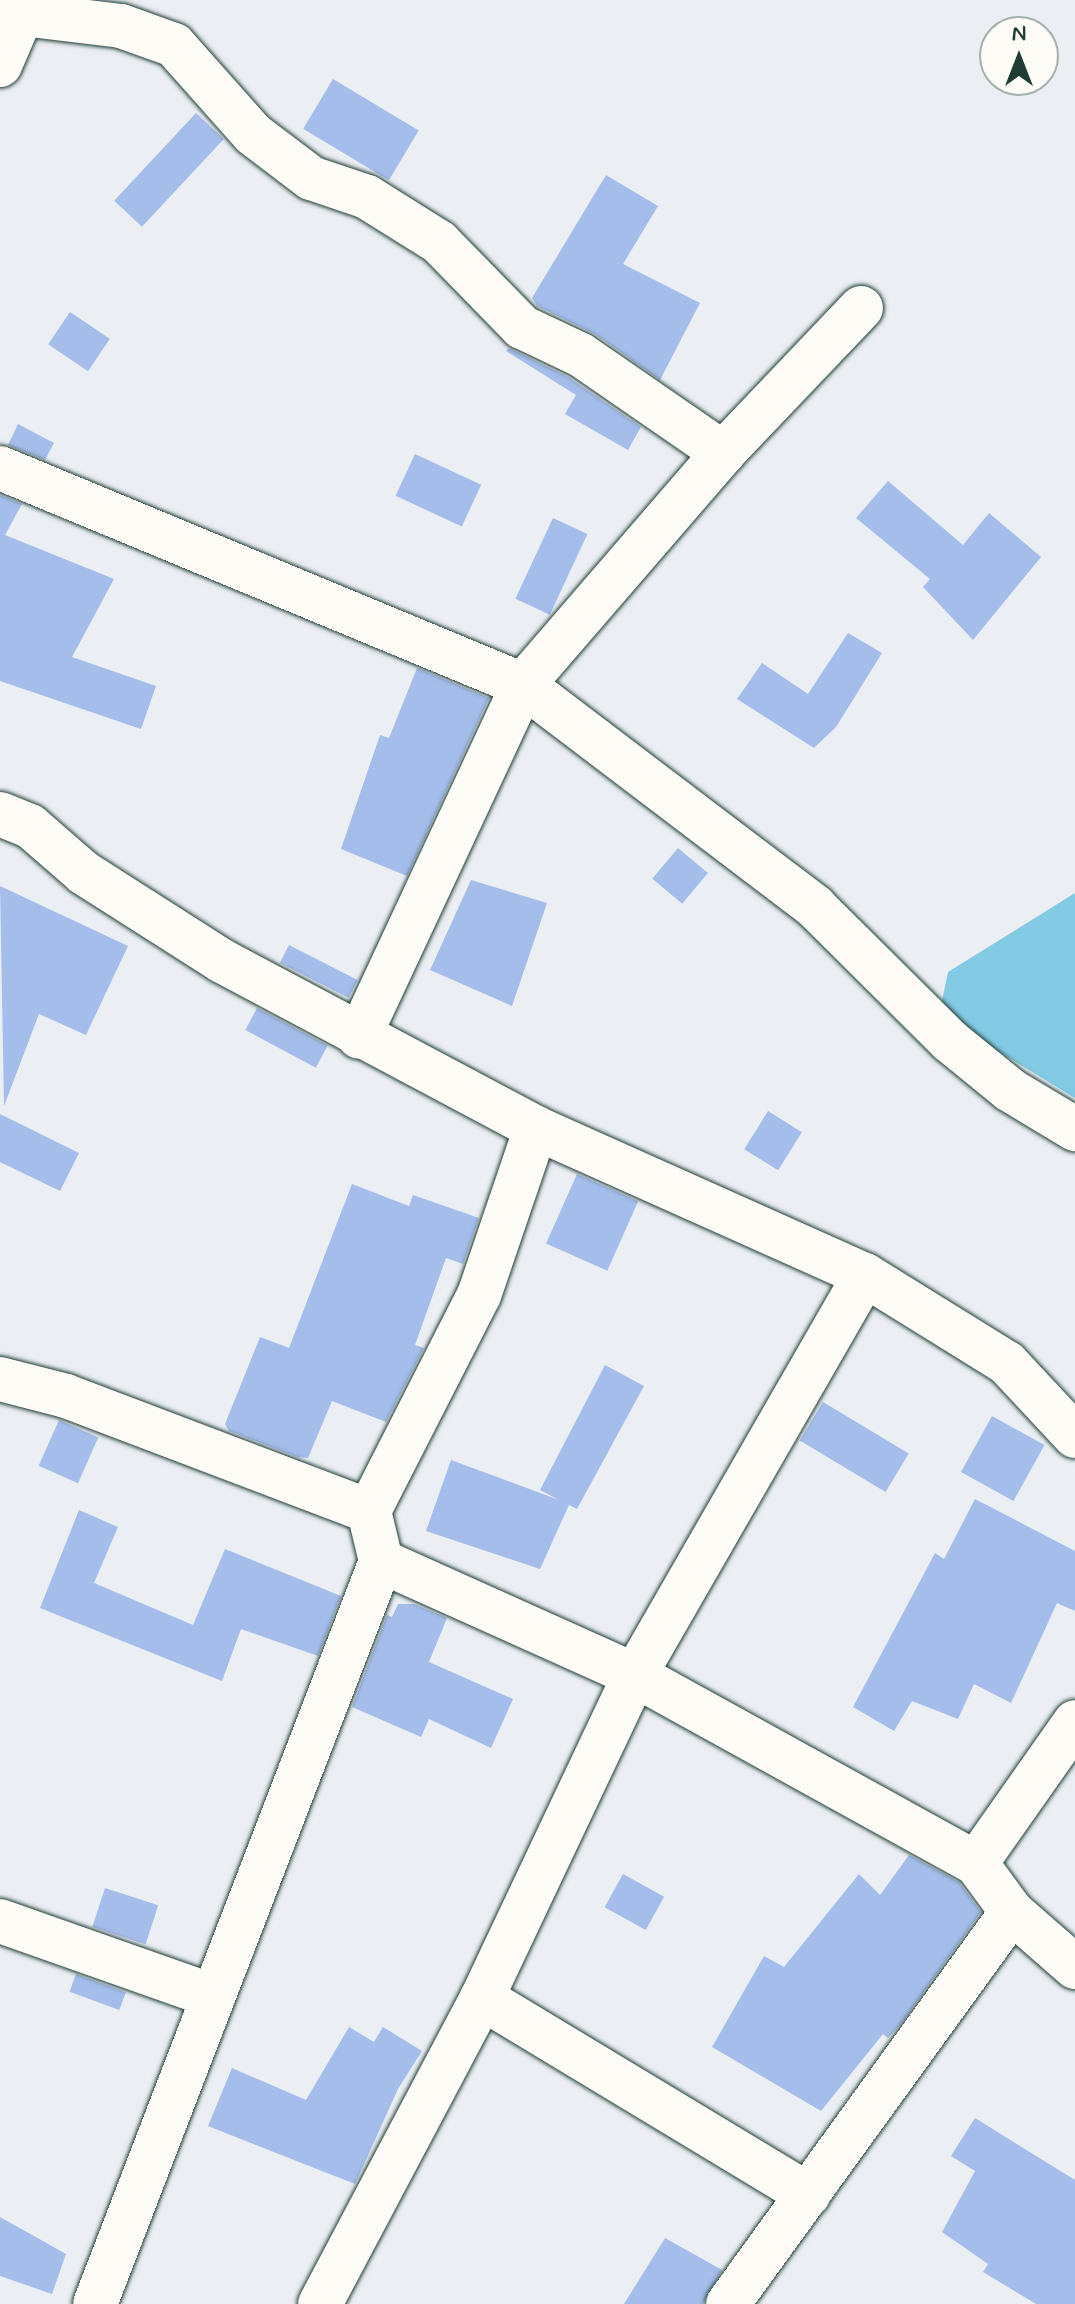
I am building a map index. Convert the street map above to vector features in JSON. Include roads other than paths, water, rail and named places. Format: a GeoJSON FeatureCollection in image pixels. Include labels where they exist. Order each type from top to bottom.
{"type":"FeatureCollection","features":[{"type":"Feature","properties":{"kind":"street"},"geometry":{"type":"LineString","coordinates":[[0,65],[11,9],[121,26],[174,45],[253,134],[311,178],[367,197],[439,242],[522,327],[581,355],[723,453]]}},
{"type":"Feature","properties":{"kind":"street"},"geometry":{"type":"LineString","coordinates":[[359,1037],[523,685],[723,453],[861,308]]}},
{"type":"Feature","properties":{"kind":"street"},"geometry":{"type":"LineString","coordinates":[[0,468],[523,685],[815,907],[950,1041],[1010,1090],[1075,1129]]}},
{"type":"Feature","properties":{"kind":"street"},"geometry":{"type":"LineString","coordinates":[[0,814],[30,826],[84,873],[222,961],[359,1037],[536,1128],[865,1275],[1007,1363],[1075,1436]]}},
{"type":"Feature","properties":{"kind":"street"},"geometry":{"type":"LineString","coordinates":[[95,2304],[381,1561],[369,1511],[479,1295],[536,1128]]}},
{"type":"Feature","properties":{"kind":"street"},"geometry":{"type":"LineString","coordinates":[[320,2304],[482,1998],[635,1675],[865,1275]]}},
{"type":"Feature","properties":{"kind":"street"},"geometry":{"type":"LineString","coordinates":[[0,1379],[66,1396],[369,1511]]}},
{"type":"Feature","properties":{"kind":"street"},"geometry":{"type":"LineString","coordinates":[[381,1561],[635,1675],[976,1863],[1012,1912],[1075,1967]]}},
{"type":"Feature","properties":{"kind":"street"},"geometry":{"type":"LineString","coordinates":[[976,1863],[1075,1722]]}},
{"type":"Feature","properties":{"kind":"street"},"geometry":{"type":"LineString","coordinates":[[728,2304],[1012,1912]]}},
{"type":"Feature","properties":{"kind":"street"},"geometry":{"type":"LineString","coordinates":[[0,1921],[213,1996]]}},
{"type":"Feature","properties":{"kind":"street"},"geometry":{"type":"LineString","coordinates":[[482,1998],[808,2195]]}},
{"type":"Feature","properties":{"kind":"water"},"geometry":{"type":"Polygon","coordinates":[[[1075,893],[1075,1098],[939,1015],[948,972],[1075,893]]]}}]}
